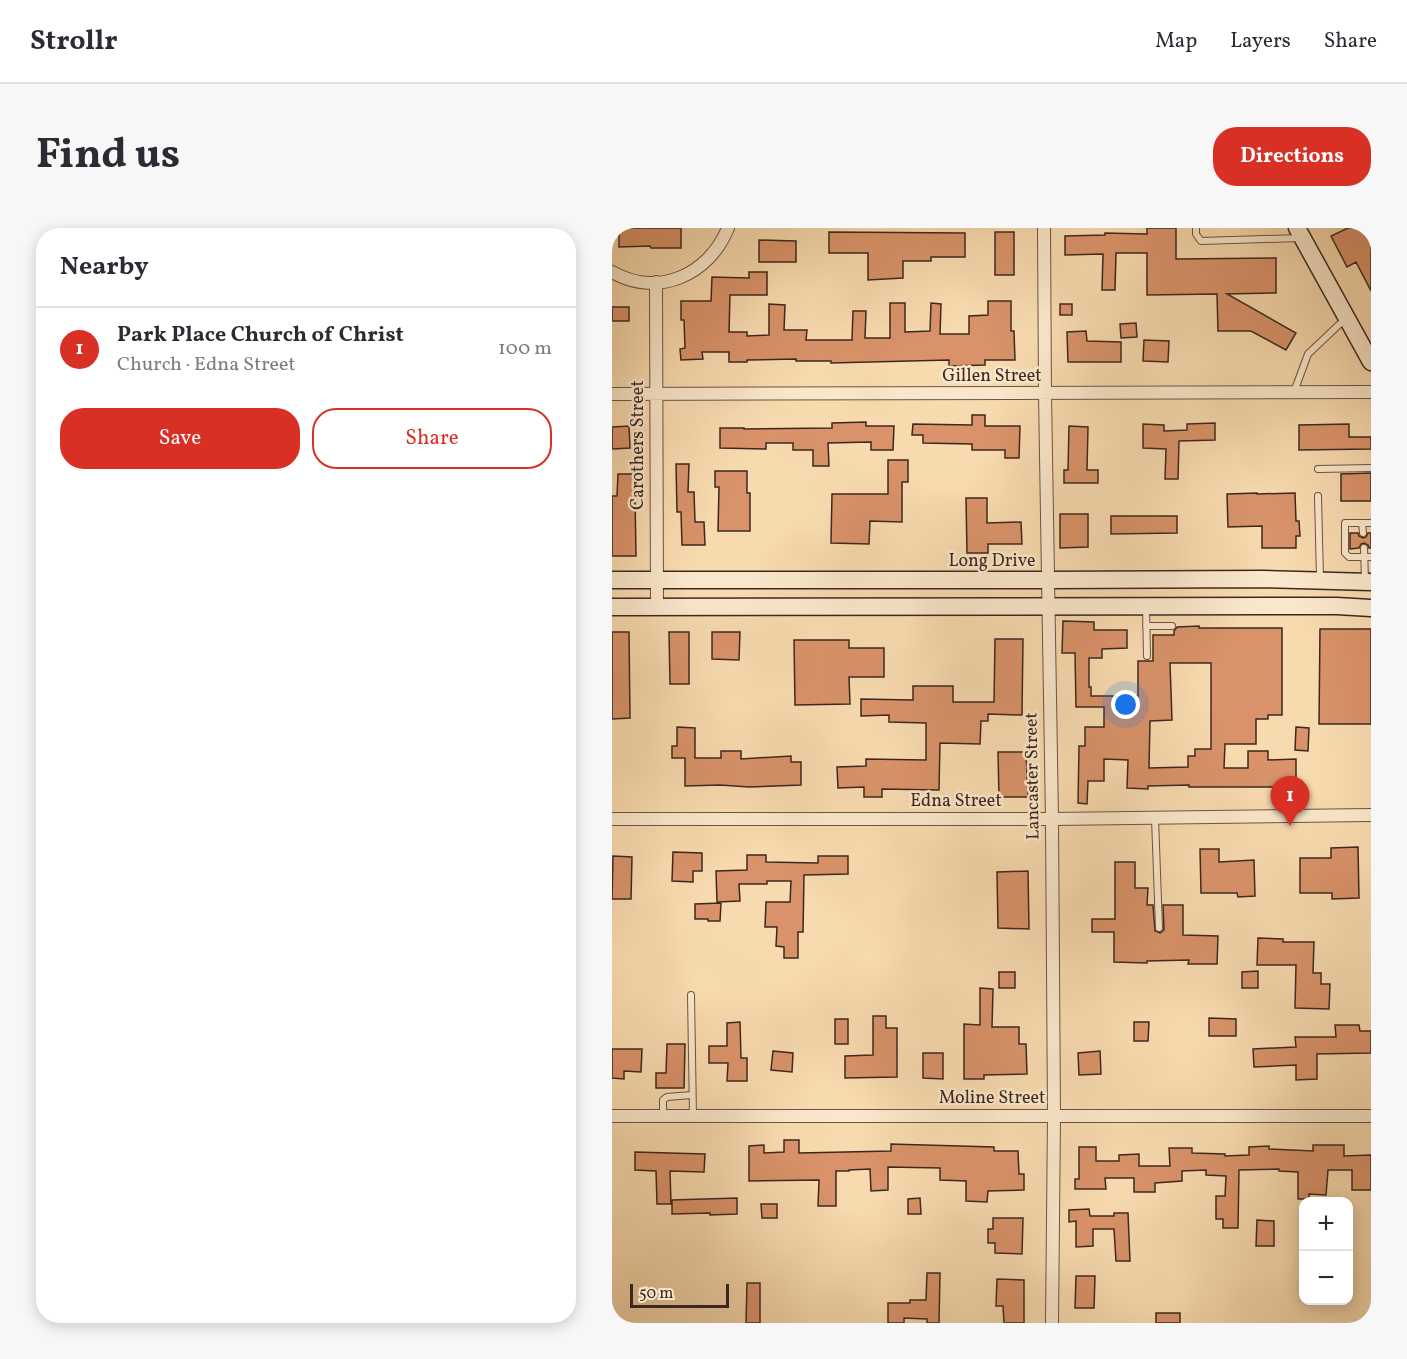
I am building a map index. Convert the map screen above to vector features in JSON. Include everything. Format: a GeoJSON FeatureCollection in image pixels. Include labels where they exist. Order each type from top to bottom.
{"type":"FeatureCollection","features":[{"type":"Feature","properties":{"kind":"main road"},"geometry":{"type":"LineString","coordinates":[[1300,233],[1371,362]]}},
{"type":"Feature","properties":{"kind":"main road"},"geometry":{"type":"LineString","coordinates":[[1262,606],[1263,579]]}},
{"type":"Feature","properties":{"kind":"main road","name":"Long Drive"},"geometry":{"type":"LineString","coordinates":[[612,580],[1263,579],[1368,582]]}},
{"type":"Feature","properties":{"kind":"main road"},"geometry":{"type":"LineString","coordinates":[[853,580],[853,607]]}},
{"type":"Feature","properties":{"kind":"main road"},"geometry":{"type":"LineString","coordinates":[[612,607],[1337,606],[1371,608]]}},
{"type":"Feature","properties":{"kind":"street"},"geometry":{"type":"LineString","coordinates":[[612,272],[630,280],[643,282],[680,278],[701,266],[718,248],[728,228]]}},
{"type":"Feature","properties":{"kind":"street","name":"Lancaster Street"},"geometry":{"type":"LineString","coordinates":[[1044,228],[1052,819],[1054,1116],[1052,1323]]}},
{"type":"Feature","properties":{"kind":"street","name":"Carothers Street"},"geometry":{"type":"LineString","coordinates":[[656,282],[657,607]]}},
{"type":"Feature","properties":{"kind":"street","name":"Gillen Street"},"geometry":{"type":"LineString","coordinates":[[612,394],[1371,392]]}},
{"type":"Feature","properties":{"kind":"street","name":"Edna Street"},"geometry":{"type":"LineString","coordinates":[[612,819],[1052,819],[1371,815]]}},
{"type":"Feature","properties":{"kind":"street","name":"Moline Street"},"geometry":{"type":"LineString","coordinates":[[612,1116],[1371,1116]]}},
{"type":"Feature","properties":{"kind":"lane"},"geometry":{"type":"LineString","coordinates":[[1196,228],[1196,234],[1202,241],[1300,233]]}},
{"type":"Feature","properties":{"kind":"lane"},"geometry":{"type":"LineString","coordinates":[[1294,393],[1308,354],[1347,318]]}},
{"type":"Feature","properties":{"kind":"lane"},"geometry":{"type":"LineString","coordinates":[[1318,469],[1371,468]]}},
{"type":"Feature","properties":{"kind":"lane"},"geometry":{"type":"LineString","coordinates":[[1318,496],[1320,580]]}},
{"type":"Feature","properties":{"kind":"lane"},"geometry":{"type":"LineString","coordinates":[[1367,557],[1349,557],[1345,553],[1345,523],[1371,523]]}},
{"type":"Feature","properties":{"kind":"lane"},"geometry":{"type":"LineString","coordinates":[[1362,523],[1363,533]]}},
{"type":"Feature","properties":{"kind":"lane"},"geometry":{"type":"LineString","coordinates":[[1364,548],[1367,557],[1368,582]]}},
{"type":"Feature","properties":{"kind":"lane"},"geometry":{"type":"LineString","coordinates":[[1146,606],[1147,656]]}},
{"type":"Feature","properties":{"kind":"lane"},"geometry":{"type":"LineString","coordinates":[[1146,626],[1172,626]]}},
{"type":"Feature","properties":{"kind":"lane"},"geometry":{"type":"LineString","coordinates":[[1155,818],[1159,928]]}},
{"type":"Feature","properties":{"kind":"lane"},"geometry":{"type":"LineString","coordinates":[[691,995],[693,1116]]}},
{"type":"Feature","properties":{"kind":"lane"},"geometry":{"type":"LineString","coordinates":[[663,1116],[664,1098],[692,1095]]}},
{"type":"Feature","properties":{"kind":"building"},"geometry":{"type":"Polygon","coordinates":[[[619,228],[681,228],[681,248],[619,247],[619,228]]]}},
{"type":"Feature","properties":{"kind":"building"},"geometry":{"type":"Polygon","coordinates":[[[1147,228],[1176,228],[1176,259],[1276,258],[1276,293],[1227,294],[1296,333],[1286,350],[1251,331],[1218,331],[1217,294],[1147,295],[1147,253],[1116,253],[1115,290],[1102,290],[1103,254],[1065,255],[1065,236],[1105,235],[1105,233],[1147,234],[1147,228]]]}},
{"type":"Feature","properties":{"kind":"building"},"geometry":{"type":"Polygon","coordinates":[[[1348,228],[1371,228],[1371,291],[1356,262],[1347,267],[1331,236],[1348,228]]]}},
{"type":"Feature","properties":{"kind":"building"},"geometry":{"type":"Polygon","coordinates":[[[829,232],[965,233],[965,257],[931,257],[931,261],[903,261],[903,278],[868,280],[868,253],[829,253],[829,232]]]}},
{"type":"Feature","properties":{"kind":"building"},"geometry":{"type":"Polygon","coordinates":[[[995,232],[1014,232],[1014,275],[995,275],[995,232]]]}},
{"type":"Feature","properties":{"kind":"building"},"geometry":{"type":"Polygon","coordinates":[[[759,240],[796,241],[796,262],[759,262],[759,240]]]}},
{"type":"Feature","properties":{"kind":"building"},"geometry":{"type":"Polygon","coordinates":[[[749,272],[767,272],[767,295],[730,295],[729,332],[747,332],[747,336],[769,335],[769,304],[785,305],[784,330],[807,330],[806,340],[852,340],[853,311],[866,311],[865,338],[890,338],[890,303],[905,303],[905,332],[930,331],[931,303],[941,304],[940,334],[969,334],[969,316],[988,315],[988,301],[1011,301],[1011,331],[1014,331],[1015,360],[985,360],[985,365],[949,366],[949,360],[831,363],[831,361],[796,361],[796,359],[729,362],[729,352],[702,352],[703,359],[681,360],[680,349],[685,348],[681,301],[711,301],[712,277],[749,278],[749,272]]]}},
{"type":"Feature","properties":{"kind":"building"},"geometry":{"type":"Polygon","coordinates":[[[1060,304],[1072,304],[1072,315],[1060,315],[1060,304]]]}},
{"type":"Feature","properties":{"kind":"building"},"geometry":{"type":"Polygon","coordinates":[[[612,307],[629,307],[629,321],[612,321],[612,307]]]}},
{"type":"Feature","properties":{"kind":"building"},"geometry":{"type":"Polygon","coordinates":[[[1136,323],[1137,337],[1121,338],[1120,324],[1136,323]]]}},
{"type":"Feature","properties":{"kind":"building"},"geometry":{"type":"Polygon","coordinates":[[[1086,331],[1087,341],[1121,342],[1121,362],[1068,362],[1067,332],[1086,331]]]}},
{"type":"Feature","properties":{"kind":"building"},"geometry":{"type":"Polygon","coordinates":[[[1144,340],[1169,341],[1168,362],[1143,361],[1144,340]]]}},
{"type":"Feature","properties":{"kind":"building"},"geometry":{"type":"Polygon","coordinates":[[[972,415],[985,415],[985,426],[1020,426],[1019,458],[1005,458],[1005,450],[972,450],[972,444],[923,443],[923,435],[912,435],[913,424],[972,425],[972,415]]]}},
{"type":"Feature","properties":{"kind":"building"},"geometry":{"type":"Polygon","coordinates":[[[866,422],[866,426],[894,426],[893,450],[871,450],[871,442],[828,443],[829,466],[813,466],[813,450],[793,450],[793,443],[766,443],[766,449],[720,448],[720,428],[832,428],[832,423],[866,422]]]}},
{"type":"Feature","properties":{"kind":"building"},"geometry":{"type":"Polygon","coordinates":[[[1215,423],[1215,440],[1179,441],[1178,479],[1165,479],[1166,449],[1143,448],[1143,424],[1164,425],[1164,431],[1187,430],[1187,424],[1215,423]]]}},
{"type":"Feature","properties":{"kind":"building"},"geometry":{"type":"Polygon","coordinates":[[[1349,424],[1349,437],[1371,437],[1371,449],[1299,450],[1299,425],[1349,424]]]}},
{"type":"Feature","properties":{"kind":"building"},"geometry":{"type":"Polygon","coordinates":[[[629,426],[630,448],[612,449],[612,427],[629,426]]]}},
{"type":"Feature","properties":{"kind":"building"},"geometry":{"type":"Polygon","coordinates":[[[1069,426],[1088,427],[1087,470],[1098,470],[1098,483],[1064,483],[1064,470],[1068,470],[1069,426]]]}},
{"type":"Feature","properties":{"kind":"building"},"geometry":{"type":"Polygon","coordinates":[[[888,460],[908,460],[908,482],[902,482],[902,522],[870,521],[869,544],[831,543],[832,494],[888,494],[888,460]]]}},
{"type":"Feature","properties":{"kind":"building"},"geometry":{"type":"Polygon","coordinates":[[[676,464],[689,464],[688,492],[694,492],[695,522],[704,522],[705,545],[682,545],[681,512],[677,512],[676,464]]]}},
{"type":"Feature","properties":{"kind":"building"},"geometry":{"type":"Polygon","coordinates":[[[715,471],[747,471],[747,493],[750,493],[750,531],[718,531],[719,487],[715,487],[715,471]]]}},
{"type":"Feature","properties":{"kind":"building"},"geometry":{"type":"Polygon","coordinates":[[[1371,473],[1371,501],[1341,501],[1341,474],[1371,473]]]}},
{"type":"Feature","properties":{"kind":"building"},"geometry":{"type":"Polygon","coordinates":[[[618,474],[633,474],[636,556],[612,556],[612,496],[617,496],[618,474]]]}},
{"type":"Feature","properties":{"kind":"building"},"geometry":{"type":"Polygon","coordinates":[[[1295,493],[1296,521],[1299,521],[1300,536],[1296,536],[1296,548],[1262,548],[1262,526],[1228,527],[1227,494],[1295,493]]]}},
{"type":"Feature","properties":{"kind":"building"},"geometry":{"type":"Polygon","coordinates":[[[966,498],[987,498],[987,523],[1021,522],[1022,544],[988,544],[988,553],[967,553],[966,498]]]}},
{"type":"Feature","properties":{"kind":"building"},"geometry":{"type":"Polygon","coordinates":[[[1060,514],[1088,514],[1088,547],[1060,548],[1060,514]]]}},
{"type":"Feature","properties":{"kind":"building"},"geometry":{"type":"Polygon","coordinates":[[[1111,516],[1177,516],[1177,533],[1111,534],[1111,516]]]}},
{"type":"Feature","properties":{"kind":"building"},"geometry":{"type":"Polygon","coordinates":[[[1350,533],[1358,533],[1363,538],[1371,533],[1371,548],[1364,543],[1359,548],[1350,549],[1350,533]]]}},
{"type":"Feature","properties":{"kind":"building"},"geometry":{"type":"Polygon","coordinates":[[[1063,621],[1094,622],[1094,630],[1127,630],[1127,648],[1102,649],[1102,658],[1089,658],[1089,687],[1091,687],[1091,696],[1138,696],[1138,661],[1153,661],[1153,635],[1174,635],[1177,627],[1282,628],[1282,715],[1268,715],[1268,719],[1256,719],[1256,744],[1225,744],[1224,768],[1248,768],[1248,751],[1268,751],[1268,760],[1296,759],[1296,791],[1277,791],[1277,787],[1189,787],[1189,785],[1148,786],[1148,789],[1127,788],[1128,760],[1104,759],[1104,781],[1088,781],[1087,804],[1078,803],[1079,746],[1085,746],[1085,727],[1104,727],[1104,707],[1076,707],[1075,653],[1062,653],[1063,621]],[[1170,663],[1172,720],[1150,721],[1149,768],[1188,767],[1188,756],[1195,756],[1195,749],[1211,749],[1211,663],[1170,663]]]}},
{"type":"Feature","properties":{"kind":"building"},"geometry":{"type":"Polygon","coordinates":[[[1320,629],[1371,629],[1371,724],[1319,724],[1320,629]]]}},
{"type":"Feature","properties":{"kind":"building"},"geometry":{"type":"Polygon","coordinates":[[[612,632],[629,632],[630,718],[612,719],[612,632]]]}},
{"type":"Feature","properties":{"kind":"building"},"geometry":{"type":"Polygon","coordinates":[[[669,632],[689,632],[689,684],[670,684],[669,632]]]}},
{"type":"Feature","properties":{"kind":"building"},"geometry":{"type":"Polygon","coordinates":[[[712,632],[740,632],[739,660],[712,659],[712,632]]]}},
{"type":"Feature","properties":{"kind":"building"},"geometry":{"type":"Polygon","coordinates":[[[995,639],[1023,639],[1022,715],[988,714],[988,721],[981,721],[980,744],[940,743],[939,790],[882,789],[882,797],[864,797],[864,787],[838,788],[837,767],[866,766],[866,759],[926,760],[926,723],[889,722],[889,715],[861,716],[861,699],[913,700],[913,686],[953,686],[953,702],[994,702],[995,639]]]}},
{"type":"Feature","properties":{"kind":"building"},"geometry":{"type":"Polygon","coordinates":[[[794,640],[849,640],[849,648],[884,648],[884,677],[849,677],[850,704],[795,705],[794,640]]]}},
{"type":"Feature","properties":{"kind":"building"},"geometry":{"type":"Polygon","coordinates":[[[677,727],[695,728],[695,758],[721,758],[721,751],[741,751],[741,759],[791,756],[791,762],[801,762],[801,785],[685,786],[685,758],[672,758],[672,746],[677,746],[677,727]]]}},
{"type":"Feature","properties":{"kind":"building"},"geometry":{"type":"Polygon","coordinates":[[[1296,727],[1309,728],[1308,751],[1295,750],[1296,727]]]}},
{"type":"Feature","properties":{"kind":"building"},"geometry":{"type":"Polygon","coordinates":[[[998,752],[1026,752],[1028,797],[999,797],[998,752]]]}},
{"type":"Feature","properties":{"kind":"building"},"geometry":{"type":"Polygon","coordinates":[[[1358,847],[1359,898],[1332,899],[1332,893],[1300,893],[1300,858],[1331,858],[1331,848],[1358,847]]]}},
{"type":"Feature","properties":{"kind":"building"},"geometry":{"type":"Polygon","coordinates":[[[1200,849],[1219,849],[1219,862],[1254,860],[1255,896],[1238,897],[1237,893],[1201,893],[1200,849]]]}},
{"type":"Feature","properties":{"kind":"building"},"geometry":{"type":"Polygon","coordinates":[[[673,852],[702,853],[702,871],[693,871],[693,882],[672,881],[673,852]]]}},
{"type":"Feature","properties":{"kind":"building"},"geometry":{"type":"Polygon","coordinates":[[[747,855],[766,855],[766,862],[818,863],[818,856],[848,856],[848,874],[804,875],[803,932],[798,932],[798,958],[784,958],[784,947],[776,946],[777,927],[765,927],[766,902],[790,902],[791,881],[739,884],[740,901],[717,902],[716,871],[747,870],[747,855]]]}},
{"type":"Feature","properties":{"kind":"building"},"geometry":{"type":"Polygon","coordinates":[[[613,856],[632,857],[631,899],[612,899],[613,856]]]}},
{"type":"Feature","properties":{"kind":"building"},"geometry":{"type":"Polygon","coordinates":[[[1115,862],[1135,862],[1135,888],[1148,888],[1147,905],[1153,905],[1155,931],[1160,933],[1164,930],[1163,905],[1183,905],[1183,935],[1218,936],[1217,964],[1188,964],[1189,960],[1147,961],[1147,963],[1114,962],[1114,932],[1092,932],[1092,919],[1115,919],[1115,862]]]}},
{"type":"Feature","properties":{"kind":"building"},"geometry":{"type":"Polygon","coordinates":[[[1028,871],[1029,929],[998,928],[997,872],[1028,871]]]}},
{"type":"Feature","properties":{"kind":"building"},"geometry":{"type":"Polygon","coordinates":[[[721,903],[720,921],[695,919],[695,904],[721,903]]]}},
{"type":"Feature","properties":{"kind":"building"},"geometry":{"type":"Polygon","coordinates":[[[1258,938],[1283,939],[1283,942],[1314,942],[1313,973],[1321,973],[1321,984],[1330,984],[1329,1009],[1295,1008],[1296,965],[1257,965],[1258,938]]]}},
{"type":"Feature","properties":{"kind":"building"},"geometry":{"type":"Polygon","coordinates":[[[1258,971],[1258,988],[1242,988],[1242,972],[1258,971]]]}},
{"type":"Feature","properties":{"kind":"building"},"geometry":{"type":"Polygon","coordinates":[[[999,972],[1015,972],[1015,988],[999,988],[999,972]]]}},
{"type":"Feature","properties":{"kind":"building"},"geometry":{"type":"Polygon","coordinates":[[[980,988],[993,989],[992,1027],[1019,1027],[1019,1044],[1026,1044],[1027,1074],[984,1075],[984,1079],[964,1079],[964,1024],[980,1025],[980,988]]]}},
{"type":"Feature","properties":{"kind":"building"},"geometry":{"type":"Polygon","coordinates":[[[873,1016],[886,1016],[886,1028],[897,1028],[897,1077],[845,1078],[845,1056],[873,1055],[873,1016]]]}},
{"type":"Feature","properties":{"kind":"building"},"geometry":{"type":"Polygon","coordinates":[[[1209,1018],[1236,1019],[1236,1036],[1209,1036],[1209,1018]]]}},
{"type":"Feature","properties":{"kind":"building"},"geometry":{"type":"Polygon","coordinates":[[[835,1019],[848,1019],[848,1044],[835,1044],[835,1019]]]}},
{"type":"Feature","properties":{"kind":"building"},"geometry":{"type":"Polygon","coordinates":[[[740,1022],[741,1058],[747,1058],[747,1081],[727,1081],[728,1063],[709,1063],[709,1046],[727,1046],[727,1023],[740,1022]]]}},
{"type":"Feature","properties":{"kind":"building"},"geometry":{"type":"Polygon","coordinates":[[[1134,1022],[1149,1022],[1148,1041],[1134,1041],[1134,1022]]]}},
{"type":"Feature","properties":{"kind":"building"},"geometry":{"type":"Polygon","coordinates":[[[1335,1025],[1359,1025],[1360,1031],[1371,1031],[1371,1053],[1317,1054],[1317,1079],[1296,1080],[1296,1065],[1254,1067],[1253,1049],[1296,1047],[1295,1037],[1336,1037],[1335,1025]]]}},
{"type":"Feature","properties":{"kind":"building"},"geometry":{"type":"Polygon","coordinates":[[[667,1044],[685,1044],[684,1088],[656,1088],[656,1073],[666,1073],[667,1044]]]}},
{"type":"Feature","properties":{"kind":"building"},"geometry":{"type":"Polygon","coordinates":[[[612,1049],[642,1049],[641,1072],[624,1071],[624,1079],[612,1078],[612,1049]]]}},
{"type":"Feature","properties":{"kind":"building"},"geometry":{"type":"Polygon","coordinates":[[[773,1051],[793,1053],[792,1072],[771,1070],[773,1051]]]}},
{"type":"Feature","properties":{"kind":"building"},"geometry":{"type":"Polygon","coordinates":[[[1100,1051],[1101,1074],[1079,1075],[1078,1053],[1100,1051]]]}},
{"type":"Feature","properties":{"kind":"building"},"geometry":{"type":"Polygon","coordinates":[[[923,1053],[943,1053],[943,1079],[923,1078],[923,1053]]]}},
{"type":"Feature","properties":{"kind":"building"},"geometry":{"type":"Polygon","coordinates":[[[784,1140],[799,1140],[799,1153],[891,1151],[891,1144],[994,1147],[994,1151],[1018,1151],[1019,1174],[1024,1174],[1024,1190],[988,1191],[987,1202],[966,1201],[966,1181],[940,1180],[940,1168],[888,1167],[888,1190],[871,1191],[870,1169],[836,1171],[836,1206],[818,1206],[819,1180],[749,1181],[749,1146],[764,1145],[764,1153],[784,1152],[784,1140]]]}},
{"type":"Feature","properties":{"kind":"building"},"geometry":{"type":"Polygon","coordinates":[[[1313,1145],[1344,1145],[1344,1156],[1371,1155],[1371,1190],[1352,1190],[1352,1170],[1328,1170],[1326,1195],[1309,1194],[1309,1197],[1298,1199],[1298,1172],[1279,1171],[1279,1169],[1239,1170],[1238,1228],[1223,1228],[1223,1219],[1216,1219],[1216,1196],[1225,1196],[1226,1176],[1206,1175],[1206,1170],[1182,1171],[1182,1181],[1155,1183],[1155,1192],[1134,1192],[1134,1178],[1105,1178],[1106,1189],[1075,1189],[1075,1179],[1079,1179],[1079,1147],[1096,1147],[1096,1161],[1119,1161],[1119,1155],[1139,1154],[1139,1166],[1170,1166],[1169,1148],[1192,1148],[1192,1153],[1225,1154],[1225,1156],[1249,1155],[1249,1147],[1269,1146],[1269,1149],[1313,1151],[1313,1145]]]}},
{"type":"Feature","properties":{"kind":"building"},"geometry":{"type":"Polygon","coordinates":[[[635,1152],[705,1154],[704,1172],[670,1171],[671,1204],[657,1204],[656,1171],[635,1170],[635,1152]]]}},
{"type":"Feature","properties":{"kind":"building"},"geometry":{"type":"Polygon","coordinates":[[[737,1198],[737,1214],[672,1214],[672,1200],[737,1198]]]}},
{"type":"Feature","properties":{"kind":"building"},"geometry":{"type":"Polygon","coordinates":[[[920,1198],[921,1214],[908,1214],[908,1199],[920,1198]]]}},
{"type":"Feature","properties":{"kind":"building"},"geometry":{"type":"Polygon","coordinates":[[[761,1204],[777,1204],[777,1218],[762,1218],[761,1204]]]}},
{"type":"Feature","properties":{"kind":"building"},"geometry":{"type":"Polygon","coordinates":[[[1089,1209],[1090,1216],[1114,1216],[1114,1213],[1128,1213],[1130,1261],[1116,1261],[1114,1229],[1093,1229],[1093,1246],[1076,1247],[1076,1221],[1069,1222],[1069,1210],[1089,1209]]]}},
{"type":"Feature","properties":{"kind":"building"},"geometry":{"type":"Polygon","coordinates":[[[993,1218],[1023,1218],[1022,1254],[995,1253],[995,1243],[988,1243],[988,1229],[993,1229],[993,1218]]]}},
{"type":"Feature","properties":{"kind":"building"},"geometry":{"type":"Polygon","coordinates":[[[1257,1220],[1274,1221],[1274,1246],[1256,1246],[1257,1220]]]}},
{"type":"Feature","properties":{"kind":"building"},"geometry":{"type":"Polygon","coordinates":[[[927,1273],[940,1273],[939,1323],[927,1323],[927,1319],[904,1318],[904,1323],[888,1323],[888,1303],[926,1300],[927,1273]]]}},
{"type":"Feature","properties":{"kind":"building"},"geometry":{"type":"Polygon","coordinates":[[[1076,1276],[1095,1276],[1094,1308],[1075,1308],[1076,1276]]]}},
{"type":"Feature","properties":{"kind":"building"},"geometry":{"type":"Polygon","coordinates":[[[997,1279],[1024,1280],[1024,1323],[1004,1323],[1003,1306],[996,1306],[997,1279]]]}},
{"type":"Feature","properties":{"kind":"building"},"geometry":{"type":"Polygon","coordinates":[[[747,1283],[760,1283],[760,1323],[746,1323],[747,1283]]]}},
{"type":"Feature","properties":{"kind":"building"},"geometry":{"type":"Polygon","coordinates":[[[1156,1313],[1180,1313],[1180,1323],[1156,1323],[1156,1313]]]}},
{"type":"Feature","properties":{"kind":"place","name":"Park Place Church of Christ"},"geometry":{"type":"Point","coordinates":[1290,826]}}]}
